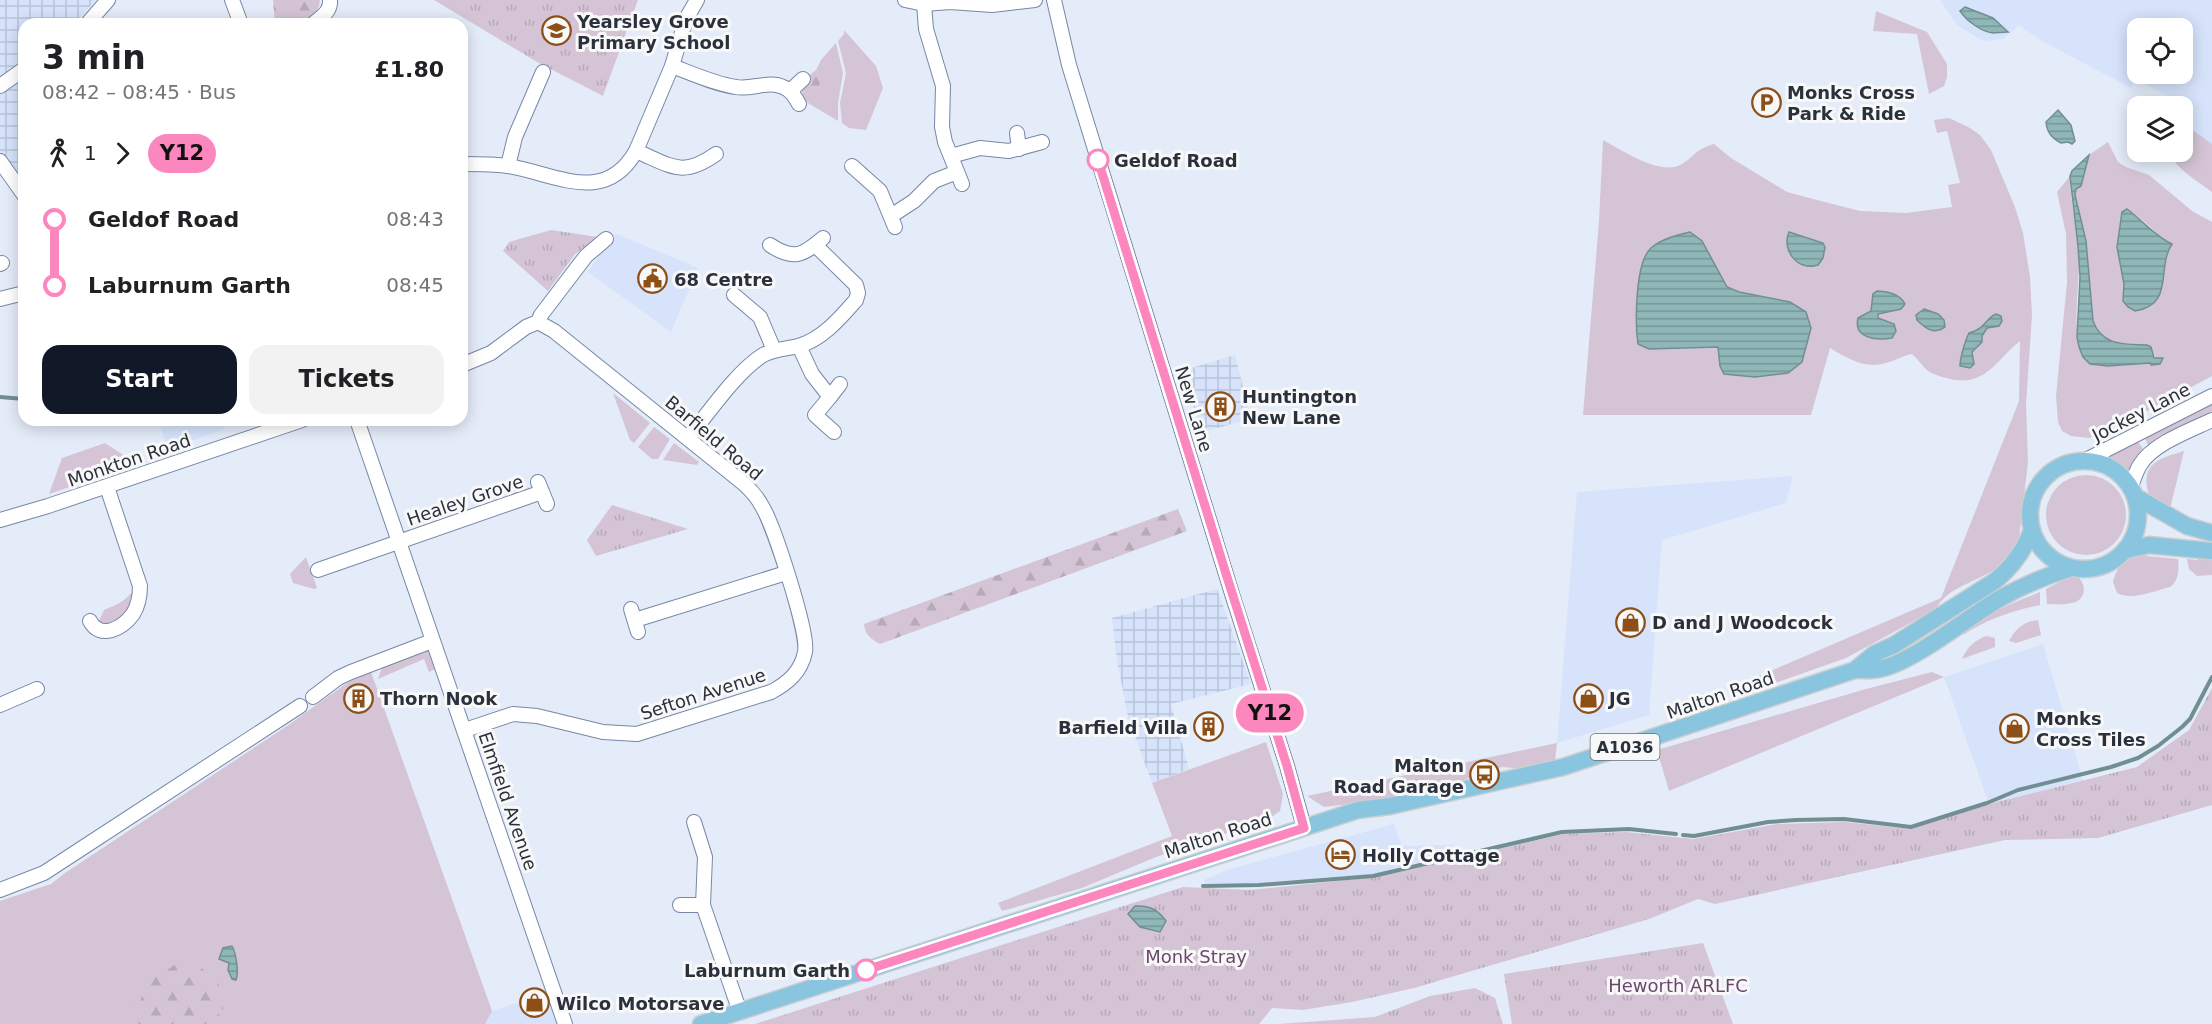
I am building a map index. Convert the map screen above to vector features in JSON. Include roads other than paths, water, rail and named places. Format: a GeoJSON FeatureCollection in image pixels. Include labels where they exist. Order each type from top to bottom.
{"type":"FeatureCollection","features":[{"type":"Feature","properties":{"kind":"main road"},"geometry":{"type":"LineString","coordinates":[[2133,492],[2139,511],[2134,538],[2126,550],[2107,565],[2085,569],[2071,568],[2053,560],[2039,546],[2032,530],[2029,513],[2038,485],[2050,472],[2064,464],[2086,460],[2100,462],[2112,468],[2133,492],[2187,526],[2212,532]]}},
{"type":"Feature","properties":{"kind":"main road","name":"Malton Road"},"geometry":{"type":"LineString","coordinates":[[1856,670],[1874,654],[1894,645],[1995,580],[2022,554],[2032,530]]}},
{"type":"Feature","properties":{"kind":"main road"},"geometry":{"type":"LineString","coordinates":[[2126,550],[2149,545],[2212,551]]}},
{"type":"Feature","properties":{"kind":"main road","name":"Malton Road"},"geometry":{"type":"LineString","coordinates":[[701,1024],[1358,810],[1390,806],[1563,767],[1856,670],[1878,669],[1892,665],[1917,652],[1999,599],[2040,578],[2071,568]]}},
{"type":"Feature","properties":{"kind":"street"},"geometry":{"type":"LineString","coordinates":[[92,18],[108,0]]}},
{"type":"Feature","properties":{"kind":"street"},"geometry":{"type":"LineString","coordinates":[[232,0],[239,18]]}},
{"type":"Feature","properties":{"kind":"street"},"geometry":{"type":"LineString","coordinates":[[320,18],[326,13],[330,0]]}},
{"type":"Feature","properties":{"kind":"street"},"geometry":{"type":"LineString","coordinates":[[468,164],[508,166],[591,183],[602,182],[622,171],[636,151],[672,66],[686,19],[697,0]]}},
{"type":"Feature","properties":{"kind":"street"},"geometry":{"type":"LineString","coordinates":[[905,0],[924,4],[950,2],[992,6],[1035,0]]}},
{"type":"Feature","properties":{"kind":"street","name":"New Lane"},"geometry":{"type":"LineString","coordinates":[[1054,0],[1069,65],[1287,766],[1304,828]]}},
{"type":"Feature","properties":{"kind":"street"},"geometry":{"type":"LineString","coordinates":[[852,166],[880,191],[893,221],[934,181],[959,178],[942,127],[944,86],[926,29],[924,4]]}},
{"type":"Feature","properties":{"kind":"street"},"geometry":{"type":"LineString","coordinates":[[672,66],[734,87],[748,88],[773,84],[782,86],[790,90],[799,104]]}},
{"type":"Feature","properties":{"kind":"street"},"geometry":{"type":"LineString","coordinates":[[508,166],[515,137],[543,72]]}},
{"type":"Feature","properties":{"kind":"street"},"geometry":{"type":"LineString","coordinates":[[0,86],[18,73]]}},
{"type":"Feature","properties":{"kind":"street"},"geometry":{"type":"LineString","coordinates":[[790,90],[803,80]]}},
{"type":"Feature","properties":{"kind":"street"},"geometry":{"type":"LineString","coordinates":[[1017,133],[1019,149]]}},
{"type":"Feature","properties":{"kind":"street"},"geometry":{"type":"LineString","coordinates":[[951,156],[980,148],[1009,151],[1042,142]]}},
{"type":"Feature","properties":{"kind":"street"},"geometry":{"type":"LineString","coordinates":[[636,151],[688,169],[701,165],[716,154]]}},
{"type":"Feature","properties":{"kind":"street"},"geometry":{"type":"LineString","coordinates":[[0,161],[18,186]]}},
{"type":"Feature","properties":{"kind":"street"},"geometry":{"type":"LineString","coordinates":[[468,363],[491,353],[526,327],[538,322],[586,256],[606,239]]}},
{"type":"Feature","properties":{"kind":"street"},"geometry":{"type":"LineString","coordinates":[[688,438],[744,371],[765,354],[774,350],[799,346],[821,335],[856,300],[858,293],[856,285],[819,241],[806,251],[789,255],[770,245]]}},
{"type":"Feature","properties":{"kind":"street"},"geometry":{"type":"LineString","coordinates":[[0,299],[18,294]]}},
{"type":"Feature","properties":{"kind":"street"},"geometry":{"type":"LineString","coordinates":[[733,295],[760,317],[774,350]]}},
{"type":"Feature","properties":{"kind":"street","name":"Barfield Road"},"geometry":{"type":"LineString","coordinates":[[538,322],[554,331],[688,438],[743,483],[759,500],[768,519],[805,632],[806,644],[802,663]]}},
{"type":"Feature","properties":{"kind":"street"},"geometry":{"type":"LineString","coordinates":[[799,346],[812,374],[830,397]]}},
{"type":"Feature","properties":{"kind":"street"},"geometry":{"type":"LineString","coordinates":[[834,432],[815,416],[840,384]]}},
{"type":"Feature","properties":{"kind":"street","name":"Jockey Lane"},"geometry":{"type":"LineString","coordinates":[[2086,460],[2212,396]]}},
{"type":"Feature","properties":{"kind":"street"},"geometry":{"type":"LineString","coordinates":[[2133,492],[2141,464],[2149,455],[2170,441],[2212,420]]}},
{"type":"Feature","properties":{"kind":"street","name":"Monkton Road"},"geometry":{"type":"LineString","coordinates":[[0,520],[107,487],[285,426]]}},
{"type":"Feature","properties":{"kind":"street","name":"Elmfield Avenue"},"geometry":{"type":"LineString","coordinates":[[359,426],[565,1024]]}},
{"type":"Feature","properties":{"kind":"street"},"geometry":{"type":"LineString","coordinates":[[90,621],[94,628],[100,631],[106,632],[114,629],[133,614],[140,595],[140,586],[107,487]]}},
{"type":"Feature","properties":{"kind":"street","name":"Healey Grove"},"geometry":{"type":"LineString","coordinates":[[318,569],[542,493]]}},
{"type":"Feature","properties":{"kind":"street"},"geometry":{"type":"LineString","coordinates":[[635,620],[786,573]]}},
{"type":"Feature","properties":{"kind":"street"},"geometry":{"type":"LineString","coordinates":[[313,697],[338,678],[432,641]]}},
{"type":"Feature","properties":{"kind":"street","name":"Sefton Avenue"},"geometry":{"type":"LineString","coordinates":[[465,730],[513,714],[537,716],[612,733],[637,734],[771,692],[789,681],[802,663]]}},
{"type":"Feature","properties":{"kind":"street"},"geometry":{"type":"LineString","coordinates":[[0,705],[37,689]]}},
{"type":"Feature","properties":{"kind":"street"},"geometry":{"type":"LineString","coordinates":[[0,890],[44,873],[300,706]]}},
{"type":"Feature","properties":{"kind":"street"},"geometry":{"type":"LineString","coordinates":[[694,822],[705,857],[703,905],[740,1012]]}},
{"type":"Feature","properties":{"kind":"street"},"geometry":{"type":"LineString","coordinates":[[680,905],[703,905]]}},
{"type":"Feature","properties":{"kind":"waterway"},"geometry":{"type":"LineString","coordinates":[[0,397],[18,398]]}},
{"type":"Feature","properties":{"kind":"waterway"},"geometry":{"type":"LineString","coordinates":[[1683,835],[1694,836],[1768,822],[1796,820],[1844,819],[1911,827],[1987,803],[2018,790],[2138,758],[2158,746],[2190,719],[2212,677]]}},
{"type":"Feature","properties":{"kind":"waterway"},"geometry":{"type":"LineString","coordinates":[[1203,886],[1259,885],[1373,876],[1562,832],[1629,829],[1676,834]]}},
{"type":"Feature","properties":{"kind":"place","name":"Yearsley Grove Primary School"},"geometry":{"type":"Point","coordinates":[556,31]}},
{"type":"Feature","properties":{"kind":"place","name":"Monks Cross Park & Ride"},"geometry":{"type":"Point","coordinates":[1766,102]}},
{"type":"Feature","properties":{"kind":"place","name":"Geldof Road"},"geometry":{"type":"Point","coordinates":[1098,160]}},
{"type":"Feature","properties":{"kind":"place","name":"68 Centre"},"geometry":{"type":"Point","coordinates":[653,279]}},
{"type":"Feature","properties":{"kind":"place","name":"Huntington New Lane"},"geometry":{"type":"Point","coordinates":[1221,406]}},
{"type":"Feature","properties":{"kind":"place","name":"D and J Woodcock"},"geometry":{"type":"Point","coordinates":[1631,622]}},
{"type":"Feature","properties":{"kind":"place","name":"Thorn Nook"},"geometry":{"type":"Point","coordinates":[359,698]}},
{"type":"Feature","properties":{"kind":"place","name":"JG"},"geometry":{"type":"Point","coordinates":[1588,698]}},
{"type":"Feature","properties":{"kind":"place","name":"Barfield Villa"},"geometry":{"type":"Point","coordinates":[1209,727]}},
{"type":"Feature","properties":{"kind":"place","name":"Monks Cross Tiles"},"geometry":{"type":"Point","coordinates":[2015,728]}},
{"type":"Feature","properties":{"kind":"place","name":"Malton Road Garage"},"geometry":{"type":"Point","coordinates":[1485,775]}},
{"type":"Feature","properties":{"kind":"place","name":"Holly Cottage"},"geometry":{"type":"Point","coordinates":[1341,855]}},
{"type":"Feature","properties":{"kind":"place","name":"Laburnum Garth"},"geometry":{"type":"Point","coordinates":[866,970]}},
{"type":"Feature","properties":{"kind":"place","name":"Wilco Motorsave"},"geometry":{"type":"Point","coordinates":[535,1003]}},
{"type":"Feature","properties":{"kind":"park label","name":"Monk Stray"},"geometry":{"type":"Point","coordinates":[1196,956]}},
{"type":"Feature","properties":{"kind":"park label","name":"Heworth ARLFC"},"geometry":{"type":"Point","coordinates":[1678,985]}}]}
